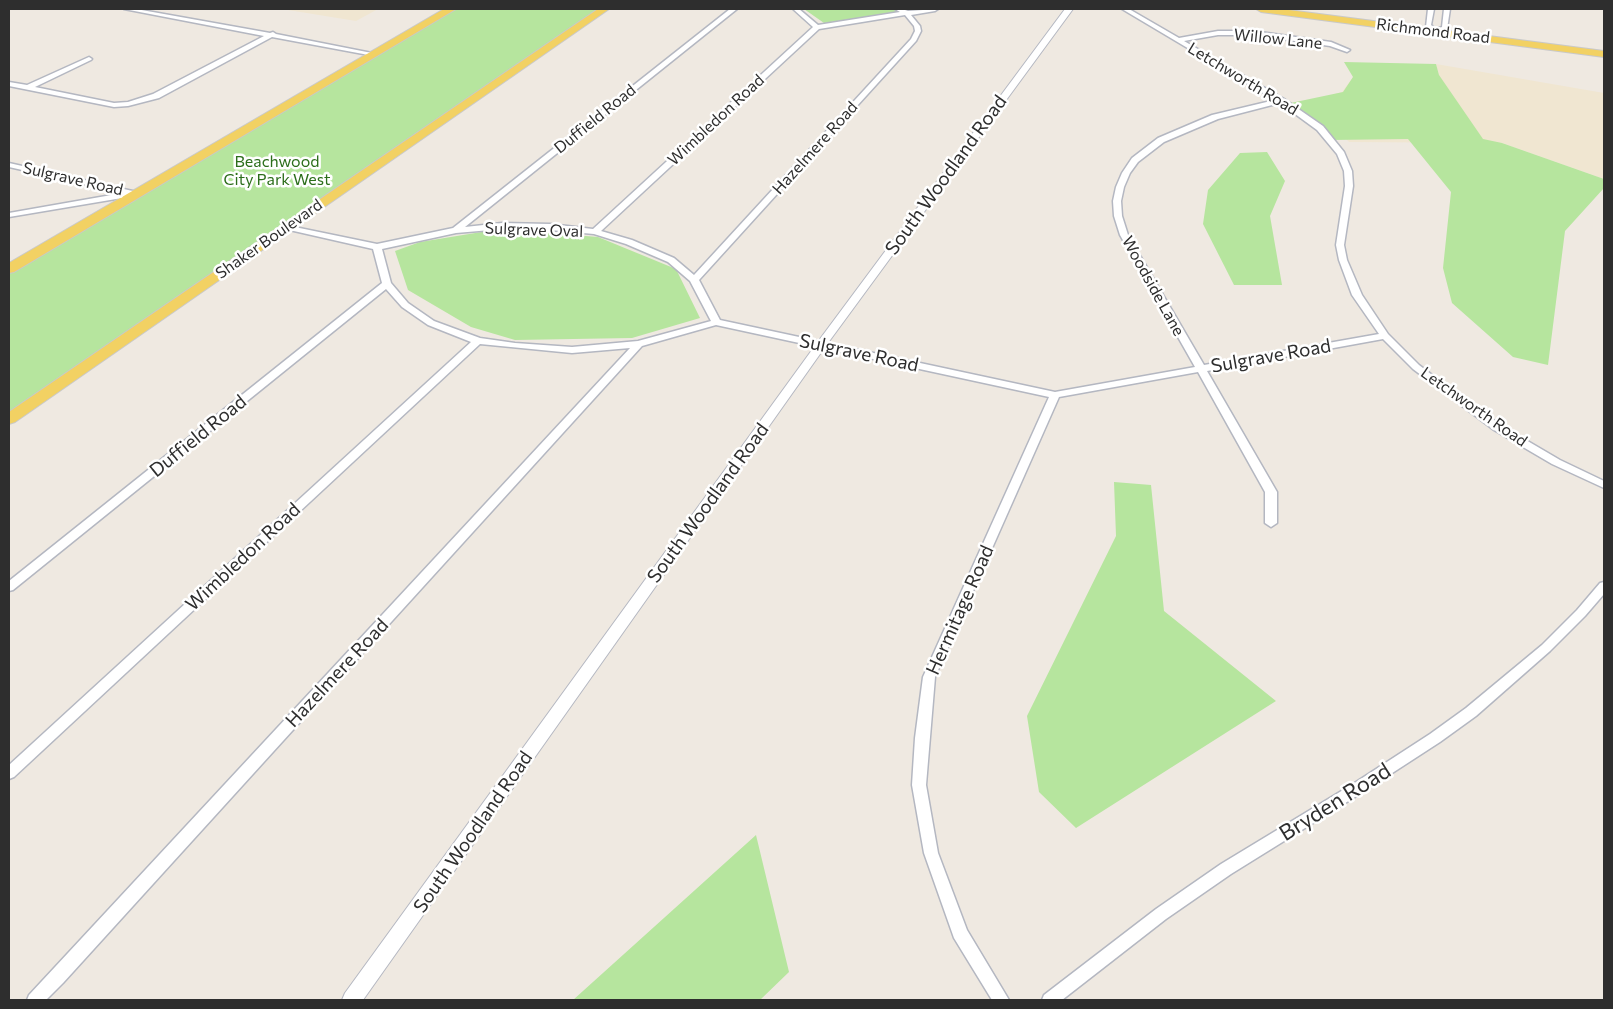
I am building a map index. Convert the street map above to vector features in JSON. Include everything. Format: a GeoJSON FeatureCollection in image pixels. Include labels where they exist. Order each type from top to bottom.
{"type":"FeatureCollection","features":[{"type":"Feature","properties":{"kind":"main road"},"geometry":{"type":"LineString","coordinates":[[9,269],[451,9]]}},
{"type":"Feature","properties":{"kind":"main road","name":"Shaker Boulevard"},"geometry":{"type":"LineString","coordinates":[[9,419],[604,9]]}},
{"type":"Feature","properties":{"kind":"main road","name":"Richmond Road"},"geometry":{"type":"LineString","coordinates":[[1261,9],[1604,54]]}},
{"type":"Feature","properties":{"kind":"street"},"geometry":{"type":"LineString","coordinates":[[127,9],[273,34],[374,54]]}},
{"type":"Feature","properties":{"kind":"street","name":"Duffield Road"},"geometry":{"type":"LineString","coordinates":[[456,230],[734,9]]}},
{"type":"Feature","properties":{"kind":"street"},"geometry":{"type":"LineString","coordinates":[[796,9],[817,27],[935,9]]}},
{"type":"Feature","properties":{"kind":"street"},"geometry":{"type":"LineString","coordinates":[[898,9],[906,13]]}},
{"type":"Feature","properties":{"kind":"street","name":"South Woodland Road"},"geometry":{"type":"LineString","coordinates":[[352,1000],[821,345],[1069,9]]}},
{"type":"Feature","properties":{"kind":"street","name":"Letchworth Road"},"geometry":{"type":"LineString","coordinates":[[1125,9],[1281,101],[1320,128],[1341,154],[1348,171],[1349,186],[1340,245],[1343,260],[1369,315],[1385,336],[1416,367],[1484,418],[1556,462],[1604,485]]}},
{"type":"Feature","properties":{"kind":"street"},"geometry":{"type":"LineString","coordinates":[[1431,9],[1428,26],[1435,31],[1445,28],[1447,9]]}},
{"type":"Feature","properties":{"kind":"street","name":"Hazelmere Road"},"geometry":{"type":"LineString","coordinates":[[694,280],[914,40],[918,31],[917,26],[906,13]]}},
{"type":"Feature","properties":{"kind":"street","name":"Wimbledon Road"},"geometry":{"type":"LineString","coordinates":[[595,232],[817,27]]}},
{"type":"Feature","properties":{"kind":"street","name":"Willow Lane"},"geometry":{"type":"LineString","coordinates":[[1178,40],[1218,33],[1253,33],[1331,44],[1346,50]]}},
{"type":"Feature","properties":{"kind":"street"},"geometry":{"type":"LineString","coordinates":[[9,84],[114,105],[144,100],[273,34]]}},
{"type":"Feature","properties":{"kind":"street"},"geometry":{"type":"LineString","coordinates":[[28,88],[89,59]]}},
{"type":"Feature","properties":{"kind":"street","name":"Woodside Lane"},"geometry":{"type":"LineString","coordinates":[[1271,523],[1271,492],[1124,235],[1118,216],[1117,201],[1126,173],[1135,160],[1162,140],[1183,129],[1215,117],[1281,101]]}},
{"type":"Feature","properties":{"kind":"street","name":"Sulgrave Road"},"geometry":{"type":"LineString","coordinates":[[9,165],[137,194]]}},
{"type":"Feature","properties":{"kind":"street"},"geometry":{"type":"LineString","coordinates":[[9,215],[137,194]]}},
{"type":"Feature","properties":{"kind":"street","name":"Sulgrave Oval"},"geometry":{"type":"LineString","coordinates":[[288,227],[378,247],[456,230],[502,226],[550,227],[595,232],[629,242],[672,260],[694,280],[716,322]]}},
{"type":"Feature","properties":{"kind":"street","name":"Sulgrave Road"},"geometry":{"type":"LineString","coordinates":[[378,247],[387,284],[405,305],[431,323],[478,341],[572,350],[639,344],[716,322],[1055,396],[1385,336]]}},
{"type":"Feature","properties":{"kind":"street","name":"Duffield Road"},"geometry":{"type":"LineString","coordinates":[[9,587],[387,284]]}},
{"type":"Feature","properties":{"kind":"street","name":"Wimbledon Road"},"geometry":{"type":"LineString","coordinates":[[9,773],[478,341]]}},
{"type":"Feature","properties":{"kind":"street","name":"Hazelmere Road"},"geometry":{"type":"LineString","coordinates":[[34,1000],[58,978],[639,344]]}},
{"type":"Feature","properties":{"kind":"street","name":"Hermitage Road"},"geometry":{"type":"LineString","coordinates":[[1001,1000],[960,933],[931,853],[919,786],[922,738],[929,677],[1055,396]]}},
{"type":"Feature","properties":{"kind":"street","name":"Bryden Road"},"geometry":{"type":"LineString","coordinates":[[1050,1000],[1162,914],[1226,869],[1381,773],[1471,712],[1546,648],[1581,614],[1604,586]]}},
{"type":"Feature","properties":{"kind":"shaded area"},"geometry":{"type":"Polygon","coordinates":[[[282,9],[378,9],[356,21],[282,9]]]}},
{"type":"Feature","properties":{"kind":"shaded area"},"geometry":{"type":"Polygon","coordinates":[[[1436,64],[1604,93],[1604,179],[1502,143],[1349,142],[1309,101],[1342,92],[1353,77],[1439,75],[1436,64]]]}},
{"type":"Feature","properties":{"kind":"green space","name":"Beachwood City Park West"},"geometry":{"type":"Polygon","coordinates":[[[451,9],[604,9],[9,419],[9,269],[451,9]]]}},
{"type":"Feature","properties":{"kind":"green space"},"geometry":{"type":"Polygon","coordinates":[[[804,9],[892,9],[899,12],[824,23],[804,9]]]}},
{"type":"Feature","properties":{"kind":"green space"},"geometry":{"type":"Polygon","coordinates":[[[1344,62],[1436,64],[1439,75],[1483,139],[1502,143],[1604,179],[1604,188],[1565,231],[1548,365],[1513,357],[1452,303],[1443,268],[1451,192],[1408,139],[1331,140],[1286,104],[1343,92],[1353,77],[1344,62]]]}},
{"type":"Feature","properties":{"kind":"green space"},"geometry":{"type":"Polygon","coordinates":[[[1267,152],[1285,181],[1270,216],[1282,285],[1234,285],[1203,224],[1208,190],[1240,153],[1267,152]]]}},
{"type":"Feature","properties":{"kind":"green space"},"geometry":{"type":"Polygon","coordinates":[[[500,229],[598,237],[676,269],[700,318],[632,338],[515,340],[471,327],[408,290],[395,251],[420,242],[500,229]]]}},
{"type":"Feature","properties":{"kind":"green space"},"geometry":{"type":"Polygon","coordinates":[[[1114,482],[1151,485],[1164,611],[1276,701],[1076,828],[1039,792],[1027,716],[1116,536],[1114,482]]]}},
{"type":"Feature","properties":{"kind":"green space"},"geometry":{"type":"Polygon","coordinates":[[[756,835],[789,972],[760,1000],[573,1000],[756,835]]]}}]}
